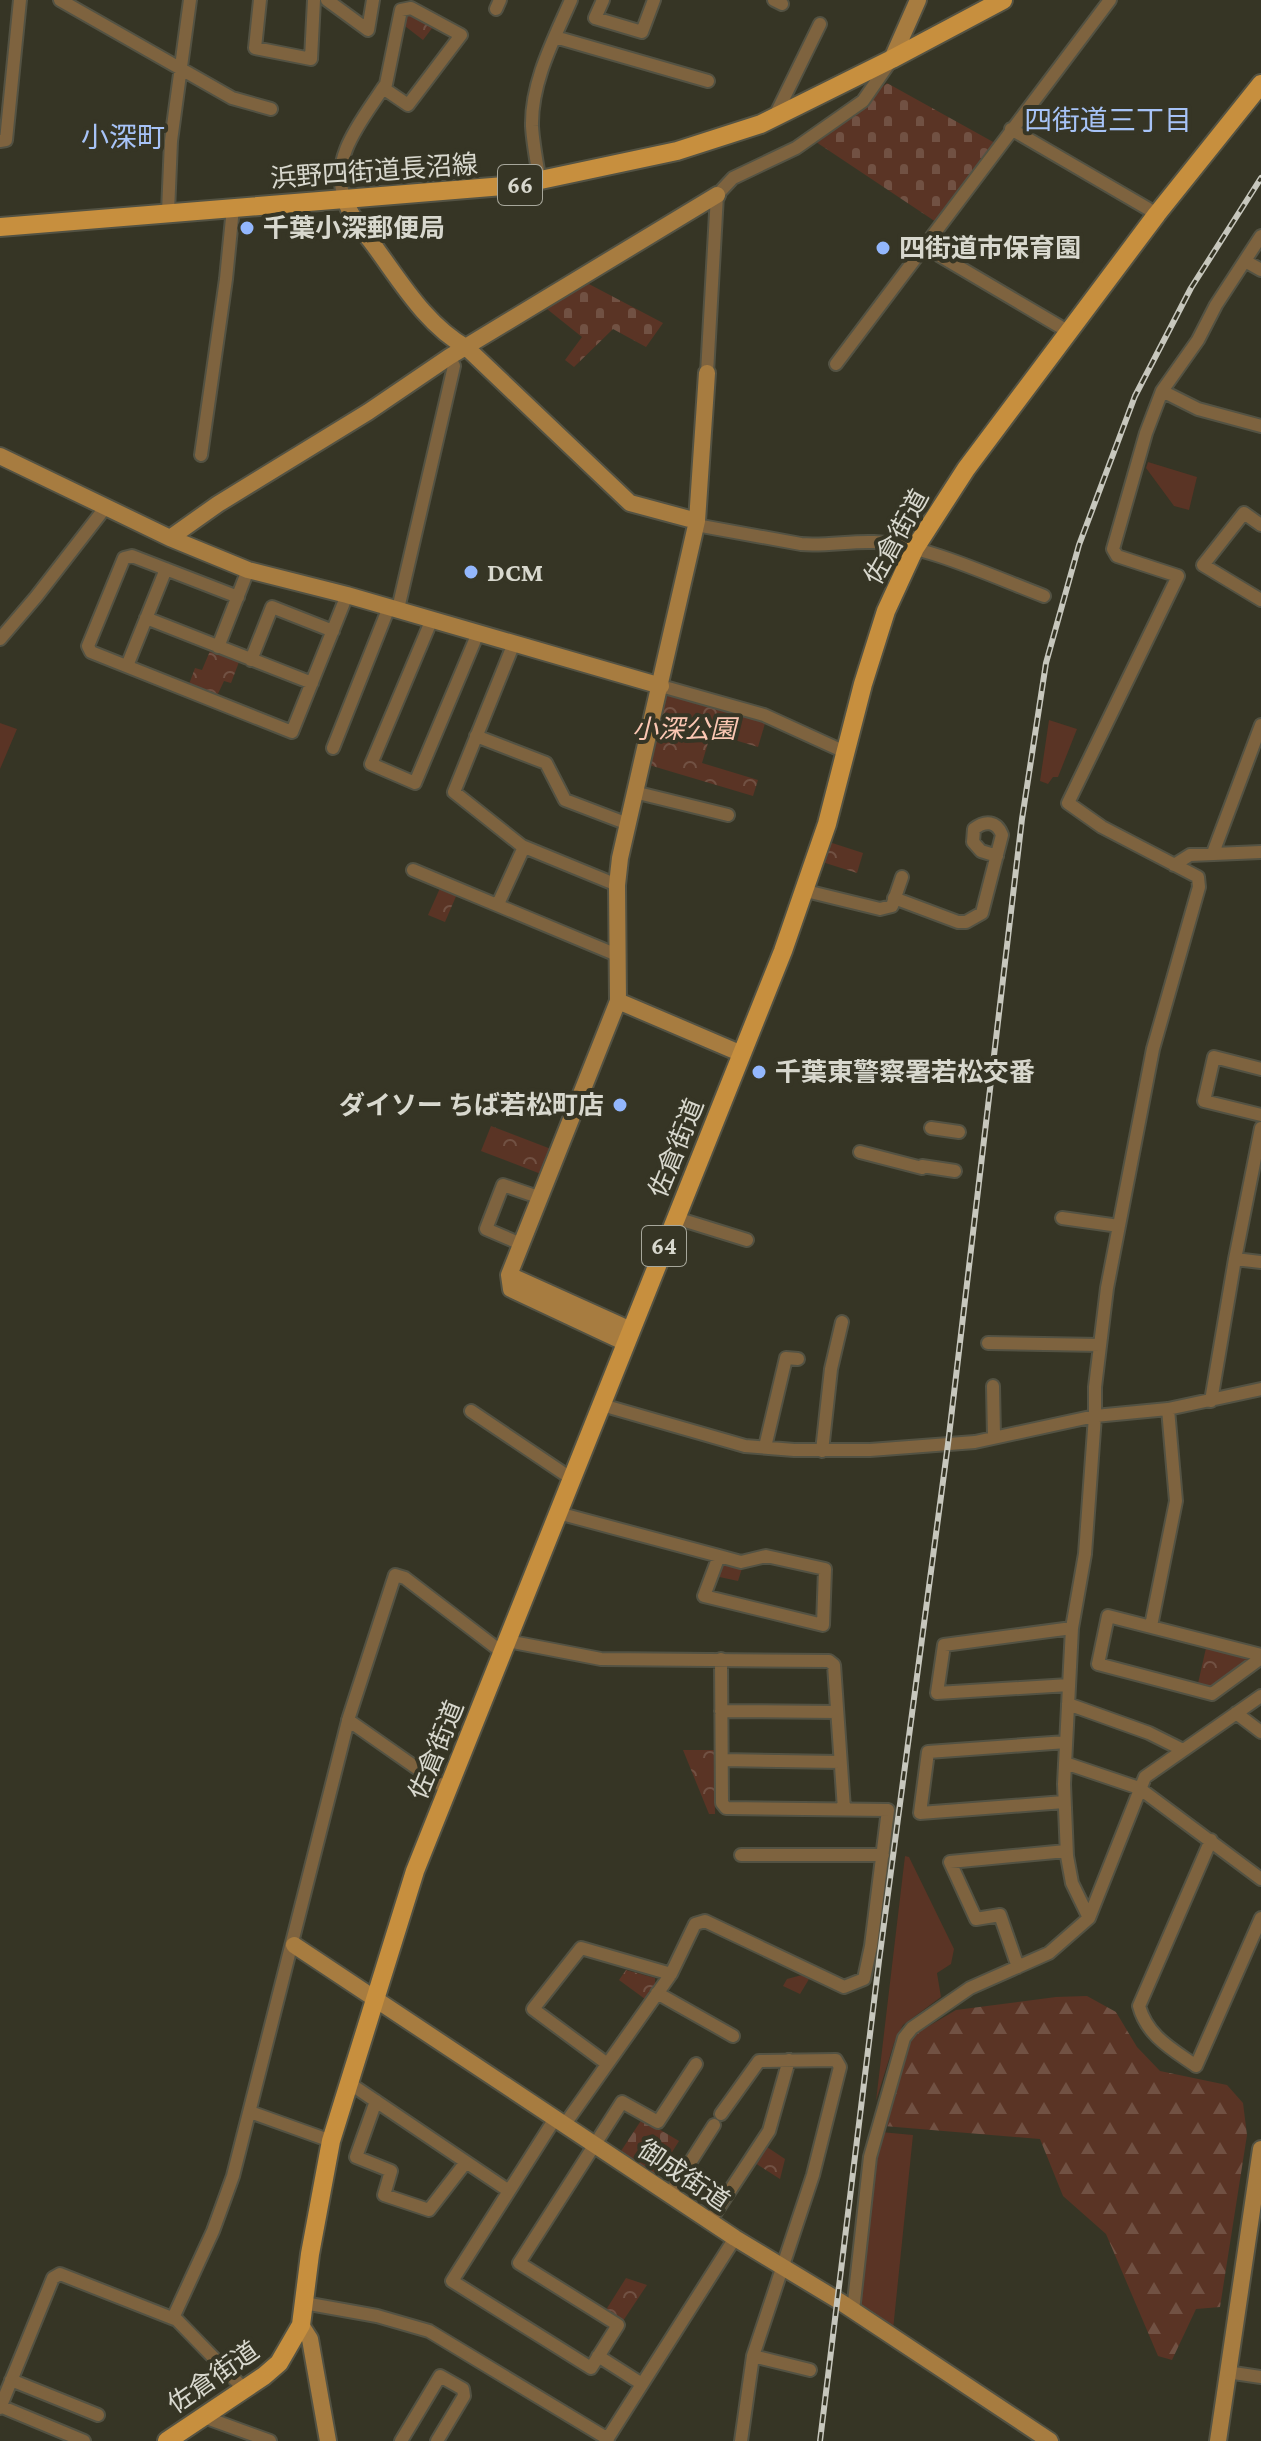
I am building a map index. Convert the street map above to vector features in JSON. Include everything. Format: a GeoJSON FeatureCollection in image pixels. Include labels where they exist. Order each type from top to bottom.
{"type":"FeatureCollection","features":[{"type":"Feature","properties":{"kind":"main road","name":"浜野四街道長沼線"},"geometry":{"type":"LineString","coordinates":[[0,227],[540,182],[677,151],[729,137],[774,118],[1003,0]]}},
{"type":"Feature","properties":{"kind":"main road","name":"佐倉街道"},"geometry":{"type":"LineString","coordinates":[[167,2441],[246,2391],[279,2363],[301,2325],[331,2141],[415,1871],[806,891],[886,611],[915,548],[966,469],[1157,214],[1261,84]]}},
{"type":"Feature","properties":{"kind":"street"},"geometry":{"type":"LineString","coordinates":[[0,141],[6,140],[20,0]]}},
{"type":"Feature","properties":{"kind":"street"},"geometry":{"type":"LineString","coordinates":[[60,0],[232,98],[271,109]]}},
{"type":"Feature","properties":{"kind":"street"},"geometry":{"type":"LineString","coordinates":[[168,212],[171,141],[190,0]]}},
{"type":"Feature","properties":{"kind":"street"},"geometry":{"type":"LineString","coordinates":[[260,0],[255,48],[311,59],[314,0]]}},
{"type":"Feature","properties":{"kind":"street"},"geometry":{"type":"LineString","coordinates":[[327,0],[368,30],[373,0]]}},
{"type":"Feature","properties":{"kind":"street"},"geometry":{"type":"LineString","coordinates":[[540,182],[532,126],[534,102],[555,37],[571,0]]}},
{"type":"Feature","properties":{"kind":"street"},"geometry":{"type":"LineString","coordinates":[[603,0],[595,18],[642,32],[654,0]]}},
{"type":"Feature","properties":{"kind":"street"},"geometry":{"type":"LineString","coordinates":[[170,538],[449,357],[717,195],[733,178],[796,148],[863,101],[892,59],[918,0]]}},
{"type":"Feature","properties":{"kind":"street"},"geometry":{"type":"LineString","coordinates":[[836,364],[1110,0]]}},
{"type":"Feature","properties":{"kind":"street"},"geometry":{"type":"LineString","coordinates":[[383,88],[408,105],[461,35],[411,8],[401,10],[383,88],[357,129],[339,169],[341,189],[359,227],[420,308],[446,335],[467,348],[630,503],[696,523],[801,544],[818,546],[874,542],[915,548],[1044,596]]}},
{"type":"Feature","properties":{"kind":"street"},"geometry":{"type":"LineString","coordinates":[[774,118],[820,24]]}},
{"type":"Feature","properties":{"kind":"street"},"geometry":{"type":"LineString","coordinates":[[555,37],[708,81]]}},
{"type":"Feature","properties":{"kind":"street"},"geometry":{"type":"LineString","coordinates":[[1011,129],[1157,214]]}},
{"type":"Feature","properties":{"kind":"street"},"geometry":{"type":"LineString","coordinates":[[628,1337],[511,1289],[509,1275],[618,1001],[617,885],[634,792],[661,686],[696,523],[717,195]]}},
{"type":"Feature","properties":{"kind":"street"},"geometry":{"type":"LineString","coordinates":[[201,455],[233,208]]}},
{"type":"Feature","properties":{"kind":"street"},"geometry":{"type":"LineString","coordinates":[[1089,1918],[1072,1883],[1066,1851],[1064,1802],[1072,1628],[1085,1554],[1095,1387],[1107,1288],[1153,1049],[1199,887],[1198,877],[1102,827],[1068,803],[1178,576],[1117,556],[1113,549],[1146,433],[1162,391],[1198,340],[1216,305],[1261,236]]}},
{"type":"Feature","properties":{"kind":"street"},"geometry":{"type":"LineString","coordinates":[[925,247],[1069,332]]}},
{"type":"Feature","properties":{"kind":"street"},"geometry":{"type":"LineString","coordinates":[[1245,261],[1261,270]]}},
{"type":"Feature","properties":{"kind":"street"},"geometry":{"type":"LineString","coordinates":[[333,748],[393,608],[454,366],[449,357]]}},
{"type":"Feature","properties":{"kind":"street"},"geometry":{"type":"LineString","coordinates":[[1162,391],[1198,409],[1261,426]]}},
{"type":"Feature","properties":{"kind":"street"},"geometry":{"type":"LineString","coordinates":[[0,456],[170,538],[248,570],[347,595],[764,715],[845,752]]}},
{"type":"Feature","properties":{"kind":"street"},"geometry":{"type":"LineString","coordinates":[[0,639],[105,508]]}},
{"type":"Feature","properties":{"kind":"street"},"geometry":{"type":"LineString","coordinates":[[1261,525],[1244,513],[1203,565],[1261,600]]}},
{"type":"Feature","properties":{"kind":"street"},"geometry":{"type":"LineString","coordinates":[[238,597],[132,556],[124,558],[88,646],[91,652],[292,732],[347,595]]}},
{"type":"Feature","properties":{"kind":"street"},"geometry":{"type":"LineString","coordinates":[[127,666],[166,569]]}},
{"type":"Feature","properties":{"kind":"street"},"geometry":{"type":"LineString","coordinates":[[218,647],[248,570]]}},
{"type":"Feature","properties":{"kind":"street"},"geometry":{"type":"LineString","coordinates":[[251,660],[272,607],[333,631]]}},
{"type":"Feature","properties":{"kind":"street"},"geometry":{"type":"LineString","coordinates":[[146,618],[312,683]]}},
{"type":"Feature","properties":{"kind":"street"},"geometry":{"type":"LineString","coordinates":[[432,619],[371,764],[415,783],[478,633]]}},
{"type":"Feature","properties":{"kind":"street"},"geometry":{"type":"LineString","coordinates":[[514,643],[454,792],[524,847],[617,885]]}},
{"type":"Feature","properties":{"kind":"street"},"geometry":{"type":"LineString","coordinates":[[1213,853],[1261,725]]}},
{"type":"Feature","properties":{"kind":"street"},"geometry":{"type":"LineString","coordinates":[[476,736],[546,763],[565,800],[628,824]]}},
{"type":"Feature","properties":{"kind":"street"},"geometry":{"type":"LineString","coordinates":[[634,792],[728,815]]}},
{"type":"Feature","properties":{"kind":"street"},"geometry":{"type":"LineString","coordinates":[[498,904],[524,847]]}},
{"type":"Feature","properties":{"kind":"street"},"geometry":{"type":"LineString","coordinates":[[1174,865],[1190,855],[1261,852]]}},
{"type":"Feature","properties":{"kind":"street"},"geometry":{"type":"LineString","coordinates":[[894,898],[958,922],[966,922],[982,913],[997,856]]}},
{"type":"Feature","properties":{"kind":"street"},"geometry":{"type":"LineString","coordinates":[[413,870],[617,955]]}},
{"type":"Feature","properties":{"kind":"street"},"geometry":{"type":"LineString","coordinates":[[806,891],[880,909],[892,906],[902,877]]}},
{"type":"Feature","properties":{"kind":"street"},"geometry":{"type":"LineString","coordinates":[[618,1001],[742,1054]]}},
{"type":"Feature","properties":{"kind":"street"},"geometry":{"type":"LineString","coordinates":[[1261,1069],[1214,1057],[1204,1101],[1261,1115]]}},
{"type":"Feature","properties":{"kind":"street"},"geometry":{"type":"LineString","coordinates":[[931,1128],[959,1132]]}},
{"type":"Feature","properties":{"kind":"street"},"geometry":{"type":"LineString","coordinates":[[1211,1401],[1261,1128]]}},
{"type":"Feature","properties":{"kind":"street"},"geometry":{"type":"LineString","coordinates":[[860,1152],[922,1167],[955,1171]]}},
{"type":"Feature","properties":{"kind":"street"},"geometry":{"type":"LineString","coordinates":[[521,1244],[486,1229],[503,1185],[541,1198]]}},
{"type":"Feature","properties":{"kind":"street"},"geometry":{"type":"LineString","coordinates":[[676,1218],[747,1240]]}},
{"type":"Feature","properties":{"kind":"street"},"geometry":{"type":"LineString","coordinates":[[1062,1218],[1119,1226]]}},
{"type":"Feature","properties":{"kind":"street"},"geometry":{"type":"LineString","coordinates":[[1235,1259],[1261,1262]]}},
{"type":"Feature","properties":{"kind":"street"},"geometry":{"type":"LineString","coordinates":[[822,1451],[831,1369],[842,1322]]}},
{"type":"Feature","properties":{"kind":"street"},"geometry":{"type":"LineString","coordinates":[[988,1343],[1100,1345]]}},
{"type":"Feature","properties":{"kind":"street"},"geometry":{"type":"LineString","coordinates":[[765,1447],[786,1358],[798,1359]]}},
{"type":"Feature","properties":{"kind":"street"},"geometry":{"type":"LineString","coordinates":[[993,1386],[994,1437]]}},
{"type":"Feature","properties":{"kind":"street"},"geometry":{"type":"LineString","coordinates":[[602,1405],[745,1446],[822,1451],[948,1444],[1095,1416],[1168,1409],[1261,1389]]}},
{"type":"Feature","properties":{"kind":"street"},"geometry":{"type":"LineString","coordinates":[[1151,1626],[1176,1501],[1168,1409]]}},
{"type":"Feature","properties":{"kind":"street"},"geometry":{"type":"LineString","coordinates":[[471,1411],[572,1479]]}},
{"type":"Feature","properties":{"kind":"street"},"geometry":{"type":"LineString","coordinates":[[558,1513],[719,1556],[741,1562],[766,1556],[825,1569],[823,1625],[704,1596],[719,1556]]}},
{"type":"Feature","properties":{"kind":"street"},"geometry":{"type":"LineString","coordinates":[[173,2318],[213,2231],[233,2176],[294,1945],[348,1720],[395,1575],[405,1578],[505,1647],[601,1659],[829,1661],[834,1665],[844,1809]]}},
{"type":"Feature","properties":{"kind":"street"},"geometry":{"type":"LineString","coordinates":[[1108,1616],[1261,1656],[1212,1694],[1098,1664],[1108,1616]]}},
{"type":"Feature","properties":{"kind":"street"},"geometry":{"type":"LineString","coordinates":[[1069,1685],[937,1693],[944,1645],[1072,1628]]}},
{"type":"Feature","properties":{"kind":"street"},"geometry":{"type":"LineString","coordinates":[[694,2072],[658,2122],[622,2102],[519,2263],[618,2325],[591,2368],[452,2281],[509,2191],[671,1974],[695,1924],[705,1921],[844,1987],[864,1979],[888,1810],[726,1808],[722,1803],[721,1659]]}},
{"type":"Feature","properties":{"kind":"street"},"geometry":{"type":"LineString","coordinates":[[853,2311],[870,2157],[904,2038],[912,2028],[970,1988],[1049,1953],[1089,1918],[1145,1777],[1261,1696]]}},
{"type":"Feature","properties":{"kind":"street"},"geometry":{"type":"LineString","coordinates":[[1068,1704],[1149,1733],[1183,1750]]}},
{"type":"Feature","properties":{"kind":"street"},"geometry":{"type":"LineString","coordinates":[[721,1711],[837,1712]]}},
{"type":"Feature","properties":{"kind":"street"},"geometry":{"type":"LineString","coordinates":[[1236,1713],[1261,1732]]}},
{"type":"Feature","properties":{"kind":"street"},"geometry":{"type":"LineString","coordinates":[[348,1720],[448,1790]]}},
{"type":"Feature","properties":{"kind":"street"},"geometry":{"type":"LineString","coordinates":[[1064,1802],[920,1813],[928,1752],[1066,1742]]}},
{"type":"Feature","properties":{"kind":"street"},"geometry":{"type":"LineString","coordinates":[[722,1760],[840,1762]]}},
{"type":"Feature","properties":{"kind":"street"},"geometry":{"type":"LineString","coordinates":[[1065,1763],[1139,1788],[1261,1879]]}},
{"type":"Feature","properties":{"kind":"street"},"geometry":{"type":"LineString","coordinates":[[1211,1840],[1139,2006],[1142,2017],[1157,2039],[1196,2066],[1260,1923]]}},
{"type":"Feature","properties":{"kind":"street"},"geometry":{"type":"LineString","coordinates":[[1018,1967],[1000,1915],[976,1919],[950,1862],[1066,1851]]}},
{"type":"Feature","properties":{"kind":"street"},"geometry":{"type":"LineString","coordinates":[[741,1855],[883,1855]]}},
{"type":"Feature","properties":{"kind":"street","name":"御成街道"},"geometry":{"type":"LineString","coordinates":[[294,1945],[735,2238],[853,2311],[1050,2441]]}},
{"type":"Feature","properties":{"kind":"street"},"geometry":{"type":"LineString","coordinates":[[606,2063],[533,2009],[581,1948],[671,1974]]}},
{"type":"Feature","properties":{"kind":"street"},"geometry":{"type":"LineString","coordinates":[[657,1993],[729,2031]]}},
{"type":"Feature","properties":{"kind":"street"},"geometry":{"type":"LineString","coordinates":[[710,2221],[769,2131],[789,2060]]}},
{"type":"Feature","properties":{"kind":"street"},"geometry":{"type":"LineString","coordinates":[[670,2194],[759,2061],[836,2060],[840,2067],[813,2175],[753,2356],[741,2441]]}},
{"type":"Feature","properties":{"kind":"street"},"geometry":{"type":"LineString","coordinates":[[349,2083],[509,2191]]}},
{"type":"Feature","properties":{"kind":"street"},"geometry":{"type":"LineString","coordinates":[[376,2101],[356,2157],[391,2171],[384,2195],[429,2210],[466,2162]]}},
{"type":"Feature","properties":{"kind":"street"},"geometry":{"type":"LineString","coordinates":[[250,2112],[331,2141]]}},
{"type":"Feature","properties":{"kind":"street"},"geometry":{"type":"LineString","coordinates":[[1218,2441],[1261,2149]]}},
{"type":"Feature","properties":{"kind":"street"},"geometry":{"type":"LineString","coordinates":[[304,2303],[377,2316],[429,2331],[607,2440],[735,2238]]}},
{"type":"Feature","properties":{"kind":"street"},"geometry":{"type":"LineString","coordinates":[[84,2441],[0,2407],[53,2278],[60,2274],[173,2318],[246,2391]]}},
{"type":"Feature","properties":{"kind":"street"},"geometry":{"type":"LineString","coordinates":[[301,2325],[310,2339],[328,2441]]}},
{"type":"Feature","properties":{"kind":"street"},"geometry":{"type":"LineString","coordinates":[[598,2356],[642,2384]]}},
{"type":"Feature","properties":{"kind":"street"},"geometry":{"type":"LineString","coordinates":[[753,2356],[810,2370]]}},
{"type":"Feature","properties":{"kind":"street"},"geometry":{"type":"LineString","coordinates":[[1227,2372],[1261,2377]]}},
{"type":"Feature","properties":{"kind":"street"},"geometry":{"type":"LineString","coordinates":[[401,2441],[440,2376],[463,2389],[464,2396],[437,2441]]}},
{"type":"Feature","properties":{"kind":"street"},"geometry":{"type":"LineString","coordinates":[[11,2380],[98,2415]]}},
{"type":"Feature","properties":{"kind":"street"},"geometry":{"type":"LineString","coordinates":[[204,2417],[270,2441]]}},
{"type":"Feature","properties":{"kind":"green space"},"geometry":{"type":"Polygon","coordinates":[[[410,12],[433,27],[423,40],[401,23],[401,17],[410,12]]]}},
{"type":"Feature","properties":{"kind":"green space"},"geometry":{"type":"Polygon","coordinates":[[[887,83],[995,143],[936,222],[816,142],[887,83]]]}},
{"type":"Feature","properties":{"kind":"green space"},"geometry":{"type":"Polygon","coordinates":[[[587,283],[663,323],[646,347],[613,329],[574,367],[565,360],[582,337],[547,309],[587,283]]]}},
{"type":"Feature","properties":{"kind":"green space"},"geometry":{"type":"Polygon","coordinates":[[[1148,462],[1197,477],[1189,510],[1174,506],[1146,468],[1148,462]]]}},
{"type":"Feature","properties":{"kind":"green space"},"geometry":{"type":"Polygon","coordinates":[[[210,651],[239,662],[231,683],[224,681],[216,698],[188,687],[195,668],[202,670],[210,651]]]}},
{"type":"Feature","properties":{"kind":"green space","name":"小深公園"},"geometry":{"type":"Polygon","coordinates":[[[667,691],[766,720],[758,747],[711,733],[702,763],[758,780],[753,796],[649,765],[667,691]]]}},
{"type":"Feature","properties":{"kind":"green space"},"geometry":{"type":"Polygon","coordinates":[[[1049,720],[1077,729],[1058,777],[1053,777],[1048,784],[1040,781],[1049,720]]]}},
{"type":"Feature","properties":{"kind":"green space"},"geometry":{"type":"Polygon","coordinates":[[[0,723],[17,729],[0,769],[0,723]]]}},
{"type":"Feature","properties":{"kind":"green space"},"geometry":{"type":"Polygon","coordinates":[[[826,841],[863,853],[857,873],[819,861],[826,841]]]}},
{"type":"Feature","properties":{"kind":"green space"},"geometry":{"type":"Polygon","coordinates":[[[441,886],[457,894],[445,922],[428,915],[441,886]]]}},
{"type":"Feature","properties":{"kind":"green space"},"geometry":{"type":"Polygon","coordinates":[[[491,1126],[551,1149],[541,1174],[481,1151],[491,1126]]]}},
{"type":"Feature","properties":{"kind":"green space"},"geometry":{"type":"Polygon","coordinates":[[[724,1561],[743,1565],[738,1581],[715,1576],[724,1561]]]}},
{"type":"Feature","properties":{"kind":"green space"},"geometry":{"type":"Polygon","coordinates":[[[1206,1648],[1247,1658],[1246,1667],[1213,1689],[1197,1688],[1206,1648]]]}},
{"type":"Feature","properties":{"kind":"green space"},"geometry":{"type":"Polygon","coordinates":[[[683,1750],[714,1750],[715,1814],[709,1814],[683,1750]]]}},
{"type":"Feature","properties":{"kind":"green space"},"geometry":{"type":"Polygon","coordinates":[[[905,1856],[909,1857],[954,1949],[951,1964],[937,1973],[941,1997],[903,2025],[894,2043],[876,2101],[905,1856]]]}},
{"type":"Feature","properties":{"kind":"green space"},"geometry":{"type":"Polygon","coordinates":[[[626,1970],[655,1978],[655,1985],[645,1999],[619,1980],[626,1970]]]}},
{"type":"Feature","properties":{"kind":"green space"},"geometry":{"type":"Polygon","coordinates":[[[802,1975],[809,1979],[800,1994],[783,1986],[787,1979],[802,1975]]]}},
{"type":"Feature","properties":{"kind":"green space"},"geometry":{"type":"Polygon","coordinates":[[[1087,1996],[1116,2012],[1137,2047],[1160,2071],[1227,2085],[1243,2103],[1247,2135],[1220,2307],[1196,2309],[1172,2360],[1158,2356],[1106,2234],[1063,2196],[1040,2139],[884,2126],[907,2039],[956,2010],[1087,1996]]]}},
{"type":"Feature","properties":{"kind":"green space"},"geometry":{"type":"Polygon","coordinates":[[[642,2119],[679,2141],[657,2176],[621,2151],[642,2119]]]}},
{"type":"Feature","properties":{"kind":"green space"},"geometry":{"type":"Polygon","coordinates":[[[881,2132],[913,2135],[893,2330],[855,2307],[872,2159],[881,2132]]]}},
{"type":"Feature","properties":{"kind":"green space"},"geometry":{"type":"Polygon","coordinates":[[[764,2145],[785,2159],[780,2179],[752,2161],[764,2145]]]}},
{"type":"Feature","properties":{"kind":"green space"},"geometry":{"type":"Polygon","coordinates":[[[626,2278],[647,2285],[621,2324],[604,2313],[626,2278]]]}},
{"type":"Feature","properties":{"kind":"railway"},"geometry":{"type":"LineString","coordinates":[[820,2441],[879,1961],[948,1444],[1022,819],[1046,663],[1079,545],[1135,396],[1191,288],[1261,178]]}},
{"type":"Feature","properties":{"kind":"place","name":"千葉小深郵便局"},"geometry":{"type":"Point","coordinates":[247,228]}},
{"type":"Feature","properties":{"kind":"place","name":"四街道市保育園"},"geometry":{"type":"Point","coordinates":[883,248]}},
{"type":"Feature","properties":{"kind":"place","name":"DCM"},"geometry":{"type":"Point","coordinates":[471,572]}},
{"type":"Feature","properties":{"kind":"place","name":"千葉東警察署若松交番"},"geometry":{"type":"Point","coordinates":[759,1072]}},
{"type":"Feature","properties":{"kind":"place","name":"ダイソー ちば若松町店"},"geometry":{"type":"Point","coordinates":[620,1105]}},
{"type":"Feature","properties":{"kind":"district","name":"四街道三丁目"},"geometry":{"type":"Point","coordinates":[1108,120]}},
{"type":"Feature","properties":{"kind":"district","name":"小深町"},"geometry":{"type":"Point","coordinates":[123,137]}}]}
